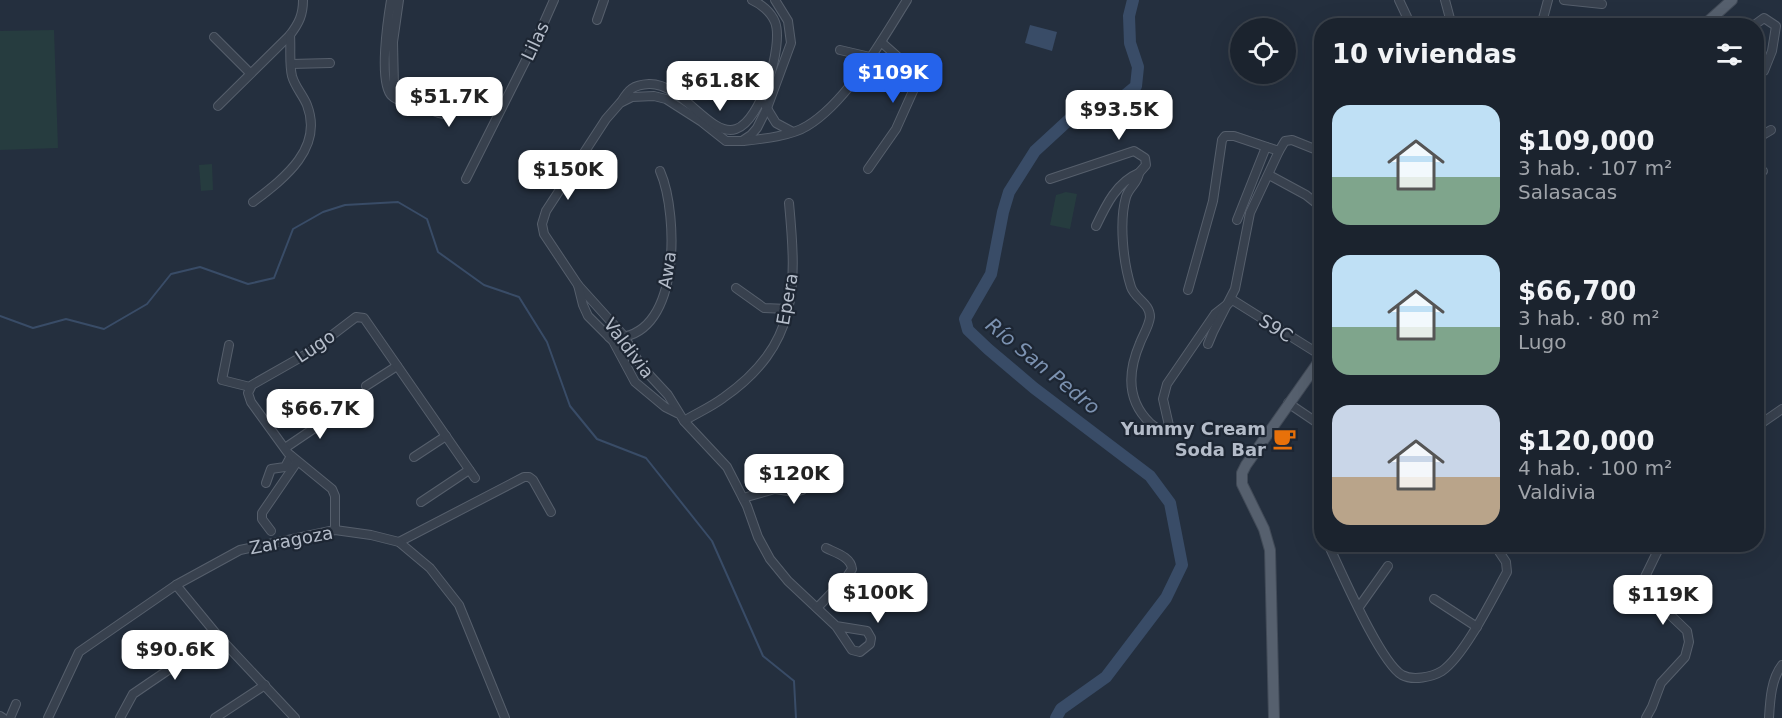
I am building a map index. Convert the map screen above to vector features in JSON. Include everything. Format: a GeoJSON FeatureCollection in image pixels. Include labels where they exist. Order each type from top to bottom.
{"type":"FeatureCollection","features":[{"type":"Feature","properties":{"kind":"main road"},"geometry":{"type":"LineString","coordinates":[[1714,18],[1732,0]]}},
{"type":"Feature","properties":{"kind":"main road"},"geometry":{"type":"LineString","coordinates":[[1274,718],[1270,550],[1264,529],[1245,492],[1242,478],[1246,465],[1314,368]]}},
{"type":"Feature","properties":{"kind":"street"},"geometry":{"type":"LineString","coordinates":[[218,106],[290,35],[303,12],[303,0]]}},
{"type":"Feature","properties":{"kind":"street"},"geometry":{"type":"LineString","coordinates":[[390,0],[385,39],[386,77],[390,95],[395,99],[420,104],[443,115],[449,114],[453,106],[446,97],[406,96],[396,91],[394,87],[393,42],[399,0]]}},
{"type":"Feature","properties":{"kind":"street","name":"Lilas"},"geometry":{"type":"LineString","coordinates":[[466,179],[554,0]]}},
{"type":"Feature","properties":{"kind":"street"},"geometry":{"type":"LineString","coordinates":[[597,20],[604,0]]}},
{"type":"Feature","properties":{"kind":"street"},"geometry":{"type":"LineString","coordinates":[[704,120],[722,129],[735,130],[742,126],[761,99],[774,60],[777,30],[769,12],[752,0]]}},
{"type":"Feature","properties":{"kind":"street"},"geometry":{"type":"LineString","coordinates":[[742,141],[757,128],[767,108],[791,43],[788,21],[775,0]]}},
{"type":"Feature","properties":{"kind":"street"},"geometry":{"type":"LineString","coordinates":[[704,120],[726,141],[765,139],[806,127],[831,107],[881,42],[907,0]]}},
{"type":"Feature","properties":{"kind":"street"},"geometry":{"type":"LineString","coordinates":[[1399,0],[1407,18]]}},
{"type":"Feature","properties":{"kind":"street"},"geometry":{"type":"LineString","coordinates":[[1444,0],[1450,18]]}},
{"type":"Feature","properties":{"kind":"street"},"geometry":{"type":"LineString","coordinates":[[1543,18],[1548,0]]}},
{"type":"Feature","properties":{"kind":"street"},"geometry":{"type":"LineString","coordinates":[[1564,0],[1602,4]]}},
{"type":"Feature","properties":{"kind":"street"},"geometry":{"type":"LineString","coordinates":[[1764,18],[1776,26],[1772,51],[1764,70]]}},
{"type":"Feature","properties":{"kind":"street"},"geometry":{"type":"LineString","coordinates":[[253,202],[297,164],[309,141],[310,118],[307,105],[293,78],[290,35]]}},
{"type":"Feature","properties":{"kind":"street"},"geometry":{"type":"LineString","coordinates":[[214,37],[250,73]]}},
{"type":"Feature","properties":{"kind":"street"},"geometry":{"type":"LineString","coordinates":[[868,169],[896,129],[918,80],[916,73],[881,42]]}},
{"type":"Feature","properties":{"kind":"street"},"geometry":{"type":"LineString","coordinates":[[840,50],[870,57]]}},
{"type":"Feature","properties":{"kind":"street"},"geometry":{"type":"LineString","coordinates":[[291,64],[330,63]]}},
{"type":"Feature","properties":{"kind":"street","name":"Valdivia"},"geometry":{"type":"LineString","coordinates":[[704,120],[666,99],[654,96],[632,97],[621,103],[606,118],[546,212],[542,224],[544,234],[578,285],[624,336],[641,366],[668,395],[684,421],[727,467],[770,559],[788,581],[837,626]]}},
{"type":"Feature","properties":{"kind":"street"},"geometry":{"type":"LineString","coordinates":[[761,99],[776,123],[791,132]]}},
{"type":"Feature","properties":{"kind":"street"},"geometry":{"type":"LineString","coordinates":[[1764,134],[1771,130]]}},
{"type":"Feature","properties":{"kind":"street"},"geometry":{"type":"LineString","coordinates":[[1188,290],[1213,201],[1222,140],[1225,136],[1233,136],[1279,151]]}},
{"type":"Feature","properties":{"kind":"street"},"geometry":{"type":"LineString","coordinates":[[1208,344],[1235,289],[1250,213],[1279,151],[1285,141],[1292,140],[1314,149]]}},
{"type":"Feature","properties":{"kind":"street"},"geometry":{"type":"LineString","coordinates":[[1237,220],[1266,147]]}},
{"type":"Feature","properties":{"kind":"street"},"geometry":{"type":"LineString","coordinates":[[1050,179],[1134,151],[1146,158],[1146,165],[1139,173],[1113,194],[1096,225]]}},
{"type":"Feature","properties":{"kind":"street","name":"Awa"},"geometry":{"type":"LineString","coordinates":[[609,337],[624,336],[637,330],[654,315],[667,286],[672,246],[668,195],[660,171]]}},
{"type":"Feature","properties":{"kind":"street"},"geometry":{"type":"LineString","coordinates":[[1139,173],[1126,197],[1122,215],[1123,235],[1132,290],[1147,308],[1150,319],[1134,357],[1130,379],[1137,405],[1157,428],[1163,431],[1170,430],[1163,399],[1167,384],[1215,314],[1230,301]]}},
{"type":"Feature","properties":{"kind":"street"},"geometry":{"type":"LineString","coordinates":[[1269,175],[1314,201]]}},
{"type":"Feature","properties":{"kind":"street","name":"Epera"},"geometry":{"type":"LineString","coordinates":[[684,421],[723,399],[755,372],[776,344],[788,309],[794,262],[789,203]]}},
{"type":"Feature","properties":{"kind":"street","name":"Valdivia"},"geometry":{"type":"LineString","coordinates":[[578,285],[588,316],[613,341],[634,382],[665,407],[677,412]]}},
{"type":"Feature","properties":{"kind":"street"},"geometry":{"type":"LineString","coordinates":[[736,288],[764,308],[788,309]]}},
{"type":"Feature","properties":{"kind":"street","name":"S9C"},"geometry":{"type":"LineString","coordinates":[[1230,301],[1314,352]]}},
{"type":"Feature","properties":{"kind":"street","name":"Lugo"},"geometry":{"type":"LineString","coordinates":[[250,387],[310,352],[358,316],[364,318],[475,478]]}},
{"type":"Feature","properties":{"kind":"street"},"geometry":{"type":"LineString","coordinates":[[229,345],[222,380],[250,387],[251,402],[285,448],[294,459],[335,493],[335,530]]}},
{"type":"Feature","properties":{"kind":"street"},"geometry":{"type":"LineString","coordinates":[[366,386],[397,366]]}},
{"type":"Feature","properties":{"kind":"street"},"geometry":{"type":"LineString","coordinates":[[285,448],[319,425],[316,408],[322,402]]}},
{"type":"Feature","properties":{"kind":"street"},"geometry":{"type":"LineString","coordinates":[[1288,403],[1314,421]]}},
{"type":"Feature","properties":{"kind":"street"},"geometry":{"type":"LineString","coordinates":[[1764,422],[1781,411]]}},
{"type":"Feature","properties":{"kind":"street"},"geometry":{"type":"LineString","coordinates":[[414,458],[446,436]]}},
{"type":"Feature","properties":{"kind":"street"},"geometry":{"type":"LineString","coordinates":[[266,483],[271,469],[285,467],[294,459]]}},
{"type":"Feature","properties":{"kind":"street"},"geometry":{"type":"LineString","coordinates":[[271,531],[262,519],[263,510],[294,459]]}},
{"type":"Feature","properties":{"kind":"street"},"geometry":{"type":"LineString","coordinates":[[421,502],[469,470]]}},
{"type":"Feature","properties":{"kind":"street"},"geometry":{"type":"LineString","coordinates":[[742,498],[775,489],[795,492],[801,490],[811,483],[816,470]]}},
{"type":"Feature","properties":{"kind":"street"},"geometry":{"type":"LineString","coordinates":[[399,542],[524,477],[533,480],[551,512]]}},
{"type":"Feature","properties":{"kind":"street","name":"Zaragoza"},"geometry":{"type":"LineString","coordinates":[[48,718],[76,656],[86,646],[176,585],[240,550],[335,530],[399,542],[430,568],[459,605],[505,718]]}},
{"type":"Feature","properties":{"kind":"street"},"geometry":{"type":"LineString","coordinates":[[817,608],[846,578],[852,568],[848,559],[826,548]]}},
{"type":"Feature","properties":{"kind":"street"},"geometry":{"type":"LineString","coordinates":[[1332,552],[1386,657],[1402,675],[1416,679],[1442,671],[1477,627],[1507,572],[1506,562],[1499,552]]}},
{"type":"Feature","properties":{"kind":"street"},"geometry":{"type":"LineString","coordinates":[[1646,718],[1661,683],[1685,657],[1689,642],[1687,631],[1644,590],[1644,579],[1657,552]]}},
{"type":"Feature","properties":{"kind":"street"},"geometry":{"type":"LineString","coordinates":[[1359,607],[1388,566]]}},
{"type":"Feature","properties":{"kind":"street"},"geometry":{"type":"LineString","coordinates":[[176,585],[218,636],[295,718]]}},
{"type":"Feature","properties":{"kind":"street"},"geometry":{"type":"LineString","coordinates":[[1434,599],[1477,627]]}},
{"type":"Feature","properties":{"kind":"street"},"geometry":{"type":"LineString","coordinates":[[120,718],[136,691],[218,636]]}},
{"type":"Feature","properties":{"kind":"street"},"geometry":{"type":"LineString","coordinates":[[1769,718],[1776,677],[1782,665]]}},
{"type":"Feature","properties":{"kind":"street"},"geometry":{"type":"LineString","coordinates":[[215,718],[265,684]]}},
{"type":"Feature","properties":{"kind":"street"},"geometry":{"type":"LineString","coordinates":[[9,718],[16,704]]}},
{"type":"Feature","properties":{"kind":"green space"},"geometry":{"type":"Polygon","coordinates":[[[54,30],[58,148],[0,150],[0,31],[54,30]]]}},
{"type":"Feature","properties":{"kind":"green space"},"geometry":{"type":"Polygon","coordinates":[[[212,164],[213,190],[201,191],[199,165],[212,164]]]}},
{"type":"Feature","properties":{"kind":"green space"},"geometry":{"type":"Polygon","coordinates":[[[1066,192],[1077,194],[1070,229],[1050,225],[1056,195],[1066,192]]]}},
{"type":"Feature","properties":{"kind":"water"},"geometry":{"type":"Polygon","coordinates":[[[1030,25],[1057,32],[1052,51],[1025,43],[1030,25]]]}},
{"type":"Feature","properties":{"kind":"waterway","name":"Río San Pedro"},"geometry":{"type":"LineString","coordinates":[[1056,718],[1061,709],[1106,677],[1166,598],[1182,565],[1170,503],[1150,476],[1034,388],[988,349],[968,330],[965,319],[991,274],[1009,192],[1035,151],[1073,116],[1118,101],[1136,86],[1138,67],[1130,43],[1129,16],[1133,0]]}},
{"type":"Feature","properties":{"kind":"waterway"},"geometry":{"type":"LineString","coordinates":[[0,316],[33,328],[66,319],[104,329],[147,304],[171,274],[200,267],[248,284],[274,278],[293,229],[323,212],[345,205],[398,202],[427,219],[438,252],[484,285],[519,297],[547,342],[570,406],[597,439],[646,458],[712,541],[763,656],[794,681],[796,718]]}},
{"type":"Feature","properties":{"kind":"place","name":"Yummy Cream Soda Bar"},"geometry":{"type":"Point","coordinates":[1284,438]}}]}
